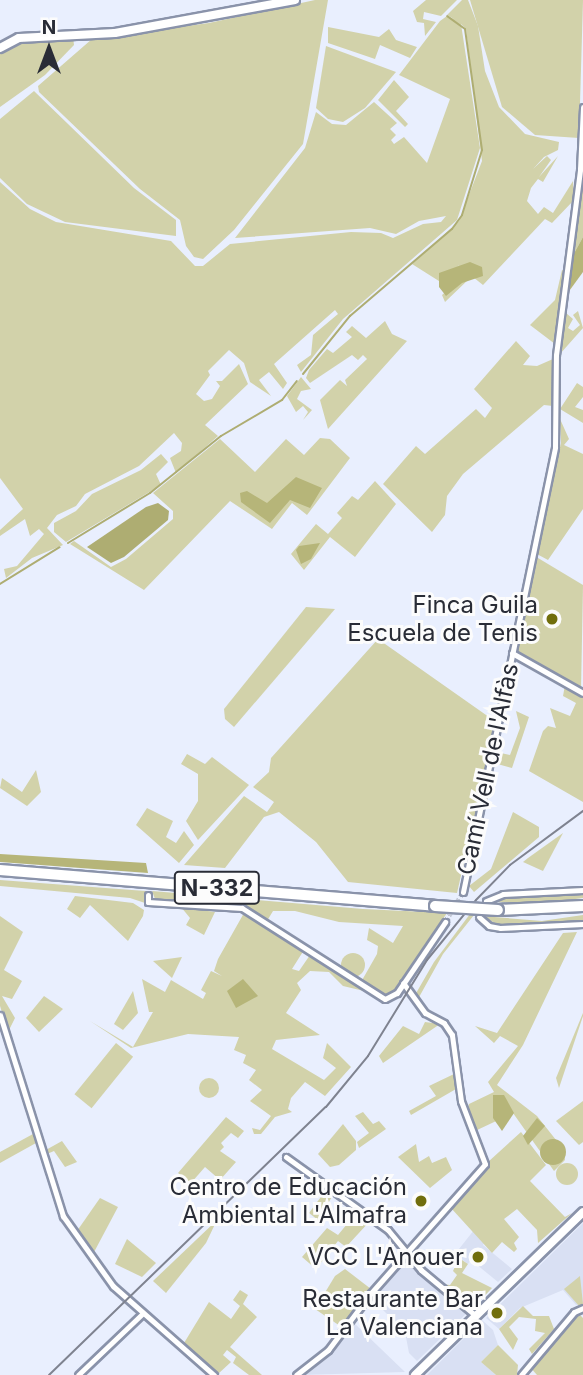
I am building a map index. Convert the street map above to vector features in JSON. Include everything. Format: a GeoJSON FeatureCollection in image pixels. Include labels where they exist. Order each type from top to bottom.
{"type":"FeatureCollection","features":[{"type":"Feature","properties":{"kind":"highway","name":"N-332"},"geometry":{"type":"LineString","coordinates":[[0,870],[498,910],[583,906]]}},
{"type":"Feature","properties":{"kind":"street"},"geometry":{"type":"LineString","coordinates":[[0,48],[19,38],[115,33],[295,0]]}},
{"type":"Feature","properties":{"kind":"street","name":"Camí Vell de l'Alfàs"},"geometry":{"type":"LineString","coordinates":[[463,892],[555,447],[556,355],[580,169],[583,107]]}},
{"type":"Feature","properties":{"kind":"street"},"geometry":{"type":"LineString","coordinates":[[512,653],[583,693]]}},
{"type":"Feature","properties":{"kind":"street"},"geometry":{"type":"LineString","coordinates":[[486,901],[503,894],[583,890]]}},
{"type":"Feature","properties":{"kind":"street"},"geometry":{"type":"LineString","coordinates":[[148,895],[148,902],[242,908],[338,967],[356,984],[385,999],[397,993],[407,993]]}},
{"type":"Feature","properties":{"kind":"street"},"geometry":{"type":"LineString","coordinates":[[479,916],[489,926],[500,928],[583,925]]}},
{"type":"Feature","properties":{"kind":"street"},"geometry":{"type":"LineString","coordinates":[[397,993],[445,922]]}},
{"type":"Feature","properties":{"kind":"street"},"geometry":{"type":"LineString","coordinates":[[296,1375],[328,1350],[408,1251],[485,1164],[461,1101],[449,1028],[425,1013],[407,993],[403,983]]}},
{"type":"Feature","properties":{"kind":"street"},"geometry":{"type":"LineString","coordinates":[[0,1015],[56,1202],[99,1270],[142,1314],[215,1375]]}},
{"type":"Feature","properties":{"kind":"street"},"geometry":{"type":"LineString","coordinates":[[286,1157],[388,1230],[421,1270],[475,1315]]}},
{"type":"Feature","properties":{"kind":"street"},"geometry":{"type":"LineString","coordinates":[[415,1375],[583,1212]]}},
{"type":"Feature","properties":{"kind":"street"},"geometry":{"type":"LineString","coordinates":[[521,1375],[574,1312],[583,1308]]}},
{"type":"Feature","properties":{"kind":"street"},"geometry":{"type":"LineString","coordinates":[[78,1375],[142,1314]]}},
{"type":"Feature","properties":{"kind":"shaded area"},"geometry":{"type":"Polygon","coordinates":[[[583,237],[583,272],[567,294],[572,257],[583,237]]]}},
{"type":"Feature","properties":{"kind":"shaded area"},"geometry":{"type":"Polygon","coordinates":[[[470,262],[482,267],[483,276],[462,283],[446,296],[439,287],[439,273],[470,262]]]}},
{"type":"Feature","properties":{"kind":"shaded area"},"geometry":{"type":"Polygon","coordinates":[[[296,477],[322,488],[310,508],[290,500],[270,523],[241,502],[240,493],[247,491],[267,503],[296,477]]]}},
{"type":"Feature","properties":{"kind":"shaded area"},"geometry":{"type":"Polygon","coordinates":[[[158,503],[169,511],[168,520],[124,557],[111,563],[87,547],[146,507],[158,503]]]}},
{"type":"Feature","properties":{"kind":"shaded area"},"geometry":{"type":"Polygon","coordinates":[[[320,543],[311,559],[301,564],[296,550],[299,546],[320,543]]]}},
{"type":"Feature","properties":{"kind":"shaded area"},"geometry":{"type":"Polygon","coordinates":[[[0,854],[146,863],[148,873],[0,862],[0,854]]]}},
{"type":"Feature","properties":{"kind":"shaded area"},"geometry":{"type":"Polygon","coordinates":[[[243,979],[258,996],[236,1008],[227,991],[243,979]]]}},
{"type":"Feature","properties":{"kind":"shaded area"},"geometry":{"type":"Polygon","coordinates":[[[493,1095],[504,1095],[514,1113],[502,1131],[493,1118],[493,1095]]]}},
{"type":"Feature","properties":{"kind":"shaded area"},"geometry":{"type":"Polygon","coordinates":[[[537,1118],[545,1126],[528,1145],[523,1136],[537,1118]]]}},
{"type":"Feature","properties":{"kind":"shaded area"},"geometry":{"type":"Polygon","coordinates":[[[553,1139],[562,1143],[566,1152],[562,1161],[553,1165],[544,1161],[540,1152],[544,1143],[553,1139]]]}},
{"type":"Feature","properties":{"kind":"shaded area"},"geometry":{"type":"Polygon","coordinates":[[[583,1223],[583,1304],[576,1305],[563,1290],[520,1308],[499,1329],[486,1318],[583,1223]]]}},
{"type":"Feature","properties":{"kind":"shaded area","name":"VCC L'Anouer"},"geometry":{"type":"Polygon","coordinates":[[[474,1230],[486,1241],[483,1245],[512,1269],[498,1282],[471,1260],[468,1264],[455,1254],[474,1230]]]}},
{"type":"Feature","properties":{"kind":"shaded area"},"geometry":{"type":"Polygon","coordinates":[[[405,1258],[468,1312],[417,1361],[409,1353],[405,1332],[370,1297],[405,1258]]]}},
{"type":"Feature","properties":{"kind":"shaded area"},"geometry":{"type":"Polygon","coordinates":[[[482,1320],[493,1330],[498,1345],[481,1362],[496,1375],[427,1375],[482,1320]]]}},
{"type":"Feature","properties":{"kind":"shaded area"},"geometry":{"type":"Polygon","coordinates":[[[353,1322],[405,1372],[300,1375],[327,1354],[353,1322]]]}},
{"type":"Feature","properties":{"kind":"green space"},"geometry":{"type":"Polygon","coordinates":[[[315,0],[328,0],[303,144],[234,230],[203,259],[194,257],[186,246],[180,220],[140,189],[39,92],[38,86],[92,39],[209,23],[315,0]]]}},
{"type":"Feature","properties":{"kind":"green space"},"geometry":{"type":"Polygon","coordinates":[[[426,0],[457,0],[441,16],[424,12],[423,19],[436,22],[425,36],[424,23],[417,22],[413,11],[426,0]]]}},
{"type":"Feature","properties":{"kind":"green space"},"geometry":{"type":"Polygon","coordinates":[[[462,0],[468,0],[478,26],[485,71],[499,107],[525,134],[559,142],[558,150],[544,157],[533,169],[547,156],[551,160],[539,177],[558,156],[543,182],[538,179],[531,188],[527,201],[538,214],[544,207],[553,213],[573,181],[574,200],[552,223],[545,219],[483,285],[458,265],[470,278],[445,302],[442,295],[450,288],[412,264],[459,221],[482,161],[466,29],[461,24],[480,148],[457,220],[343,319],[301,372],[297,365],[311,355],[313,335],[338,314],[335,310],[274,364],[287,383],[283,389],[269,372],[259,380],[271,396],[250,382],[244,363],[229,350],[208,371],[210,375],[196,394],[204,401],[212,399],[220,386],[216,381],[222,381],[239,364],[248,384],[205,425],[218,436],[176,473],[170,458],[181,451],[182,443],[174,433],[139,466],[85,494],[76,506],[57,515],[47,528],[63,545],[32,558],[6,578],[4,569],[17,566],[44,534],[39,529],[30,536],[25,519],[0,536],[0,530],[23,509],[0,478],[0,182],[30,209],[56,222],[171,241],[195,266],[203,266],[230,244],[351,232],[381,233],[393,238],[423,224],[441,222],[446,216],[419,221],[396,234],[370,228],[235,238],[305,148],[316,112],[332,124],[346,125],[374,102],[397,123],[390,129],[396,135],[391,140],[394,144],[404,137],[427,163],[450,99],[399,75],[440,21],[447,16],[454,19],[447,15],[462,0]]]}},
{"type":"Feature","properties":{"kind":"green space"},"geometry":{"type":"Polygon","coordinates":[[[470,0],[583,0],[579,138],[535,135],[502,107],[470,0]]]}},
{"type":"Feature","properties":{"kind":"green space"},"geometry":{"type":"Polygon","coordinates":[[[328,27],[379,37],[389,29],[396,40],[417,47],[410,58],[380,45],[375,59],[328,43],[328,27]]]}},
{"type":"Feature","properties":{"kind":"green space"},"geometry":{"type":"Polygon","coordinates":[[[73,37],[74,45],[45,75],[0,107],[0,54],[24,42],[73,37]]]}},
{"type":"Feature","properties":{"kind":"green space"},"geometry":{"type":"Polygon","coordinates":[[[326,46],[396,72],[365,108],[343,122],[328,119],[316,108],[326,46]]]}},
{"type":"Feature","properties":{"kind":"green space"},"geometry":{"type":"Polygon","coordinates":[[[394,80],[409,97],[396,111],[408,124],[405,127],[378,100],[394,80]]]}},
{"type":"Feature","properties":{"kind":"green space"},"geometry":{"type":"Polygon","coordinates":[[[34,91],[134,188],[176,220],[176,236],[65,222],[27,204],[0,178],[0,119],[34,91]]]}},
{"type":"Feature","properties":{"kind":"green space"},"geometry":{"type":"Polygon","coordinates":[[[583,180],[583,237],[572,257],[576,231],[583,180]]]}},
{"type":"Feature","properties":{"kind":"green space"},"geometry":{"type":"Polygon","coordinates":[[[562,270],[565,271],[555,344],[530,325],[555,300],[562,270]]]}},
{"type":"Feature","properties":{"kind":"green space"},"geometry":{"type":"Polygon","coordinates":[[[578,311],[583,328],[560,354],[566,313],[573,319],[568,328],[573,331],[580,325],[573,315],[578,311]]]}},
{"type":"Feature","properties":{"kind":"green space"},"geometry":{"type":"Polygon","coordinates":[[[385,321],[392,334],[407,341],[328,429],[320,400],[340,380],[347,386],[345,380],[367,359],[363,355],[358,360],[352,355],[310,383],[306,378],[309,370],[327,349],[333,353],[352,337],[346,332],[352,326],[366,338],[385,321]]]}},
{"type":"Feature","properties":{"kind":"green space"},"geometry":{"type":"Polygon","coordinates":[[[516,341],[530,356],[523,365],[537,366],[553,359],[553,406],[544,405],[463,474],[447,496],[445,515],[432,532],[383,484],[416,446],[425,454],[476,409],[485,418],[492,408],[474,389],[516,341]]]}},
{"type":"Feature","properties":{"kind":"green space"},"geometry":{"type":"Polygon","coordinates":[[[301,377],[311,389],[301,391],[297,399],[312,410],[303,420],[308,412],[303,406],[296,412],[287,396],[301,377]]]}},
{"type":"Feature","properties":{"kind":"green space"},"geometry":{"type":"Polygon","coordinates":[[[577,383],[583,387],[583,397],[575,407],[583,410],[583,423],[560,409],[577,383]]]}},
{"type":"Feature","properties":{"kind":"green space"},"geometry":{"type":"Polygon","coordinates":[[[560,419],[569,439],[564,445],[583,454],[583,509],[548,560],[535,553],[561,443],[560,419]]]}},
{"type":"Feature","properties":{"kind":"green space"},"geometry":{"type":"Polygon","coordinates":[[[320,438],[330,439],[350,458],[307,515],[292,503],[272,529],[230,501],[144,590],[70,544],[74,541],[111,567],[126,559],[173,519],[173,511],[153,493],[220,439],[255,472],[286,439],[304,455],[320,438]]]}},
{"type":"Feature","properties":{"kind":"green space"},"geometry":{"type":"Polygon","coordinates":[[[161,454],[168,462],[156,474],[161,485],[66,542],[54,532],[54,523],[76,511],[92,494],[141,470],[161,454]]]}},
{"type":"Feature","properties":{"kind":"green space"},"geometry":{"type":"Polygon","coordinates":[[[375,481],[396,504],[355,557],[330,537],[304,570],[291,554],[316,524],[328,534],[342,518],[337,513],[352,496],[358,500],[375,481]]]}},
{"type":"Feature","properties":{"kind":"green space","name":"Finca Guila Escuela de Tenis"},"geometry":{"type":"Polygon","coordinates":[[[533,555],[583,585],[581,690],[517,653],[533,555]]]}},
{"type":"Feature","properties":{"kind":"green space"},"geometry":{"type":"Polygon","coordinates":[[[306,607],[335,609],[234,727],[225,719],[224,709],[306,607]]]}},
{"type":"Feature","properties":{"kind":"green space"},"geometry":{"type":"Polygon","coordinates":[[[378,639],[496,722],[457,893],[348,882],[316,842],[279,812],[264,817],[225,868],[184,865],[244,796],[267,812],[274,802],[253,787],[269,772],[271,758],[378,639]]]}},
{"type":"Feature","properties":{"kind":"green space"},"geometry":{"type":"Polygon","coordinates":[[[565,685],[583,695],[583,802],[529,771],[543,731],[548,726],[556,728],[550,708],[570,716],[576,703],[563,696],[565,685]]]}},
{"type":"Feature","properties":{"kind":"green space"},"geometry":{"type":"Polygon","coordinates":[[[516,711],[529,717],[512,768],[494,763],[496,752],[510,755],[520,728],[516,711]]]}},
{"type":"Feature","properties":{"kind":"green space"},"geometry":{"type":"Polygon","coordinates":[[[187,754],[205,764],[212,757],[249,785],[198,840],[186,821],[198,801],[198,774],[181,764],[187,754]]]}},
{"type":"Feature","properties":{"kind":"green space"},"geometry":{"type":"Polygon","coordinates":[[[36,770],[41,792],[27,806],[0,788],[2,778],[22,792],[36,770]]]}},
{"type":"Feature","properties":{"kind":"green space"},"geometry":{"type":"Polygon","coordinates":[[[147,808],[173,821],[166,837],[176,843],[184,831],[194,845],[179,863],[136,825],[147,808]]]}},
{"type":"Feature","properties":{"kind":"green space"},"geometry":{"type":"Polygon","coordinates":[[[513,812],[539,827],[539,837],[474,892],[469,886],[491,869],[513,812]]]}},
{"type":"Feature","properties":{"kind":"green space"},"geometry":{"type":"Polygon","coordinates":[[[563,833],[543,871],[523,862],[528,858],[563,833]]]}},
{"type":"Feature","properties":{"kind":"green space"},"geometry":{"type":"Polygon","coordinates":[[[0,880],[146,891],[145,903],[130,898],[0,886],[0,880]]]}},
{"type":"Feature","properties":{"kind":"green space"},"geometry":{"type":"Polygon","coordinates":[[[152,891],[363,909],[447,913],[394,992],[386,996],[361,982],[377,954],[378,946],[367,940],[369,928],[393,943],[403,926],[339,922],[295,911],[273,911],[267,921],[243,906],[155,899],[152,891]]]}},
{"type":"Feature","properties":{"kind":"green space"},"geometry":{"type":"Polygon","coordinates":[[[583,892],[583,898],[536,904],[496,902],[499,897],[583,892]]]}},
{"type":"Feature","properties":{"kind":"green space"},"geometry":{"type":"Polygon","coordinates":[[[75,896],[133,903],[144,910],[143,916],[128,941],[90,905],[80,918],[67,909],[75,896]]]}},
{"type":"Feature","properties":{"kind":"green space"},"geometry":{"type":"Polygon","coordinates":[[[181,907],[215,912],[204,935],[186,925],[190,918],[181,907]]]}},
{"type":"Feature","properties":{"kind":"green space"},"geometry":{"type":"Polygon","coordinates":[[[244,913],[304,950],[292,969],[299,971],[310,955],[364,991],[343,986],[329,972],[310,971],[297,983],[301,990],[286,1013],[320,1035],[276,1040],[272,1049],[324,1080],[336,1068],[323,1058],[327,1043],[351,1067],[325,1096],[305,1082],[291,1098],[288,1109],[292,1112],[275,1117],[261,1134],[254,1134],[252,1128],[260,1130],[271,1116],[250,1101],[262,1090],[249,1080],[256,1070],[243,1063],[246,1055],[234,1050],[239,1037],[188,1034],[131,1048],[90,1021],[133,1047],[153,1012],[149,1012],[142,979],[165,992],[171,980],[203,999],[206,993],[201,990],[211,971],[222,976],[214,971],[218,959],[244,913]]]}},
{"type":"Feature","properties":{"kind":"green space"},"geometry":{"type":"Polygon","coordinates":[[[470,914],[474,915],[443,954],[418,999],[415,995],[434,962],[470,914]]]}},
{"type":"Feature","properties":{"kind":"green space"},"geometry":{"type":"Polygon","coordinates":[[[583,915],[583,922],[502,927],[482,916],[542,921],[583,915]]]}},
{"type":"Feature","properties":{"kind":"green space"},"geometry":{"type":"Polygon","coordinates":[[[0,916],[23,932],[4,970],[22,981],[12,999],[2,996],[15,1018],[8,1032],[0,1006],[0,916]]]}},
{"type":"Feature","properties":{"kind":"green space"},"geometry":{"type":"Polygon","coordinates":[[[577,932],[523,1045],[497,1085],[537,1116],[564,1150],[565,1160],[554,1171],[513,1113],[475,1131],[467,1111],[469,1104],[494,1092],[488,1082],[518,1046],[500,1036],[494,1043],[475,1026],[497,1033],[563,933],[577,932]]]}},
{"type":"Feature","properties":{"kind":"green space"},"geometry":{"type":"Polygon","coordinates":[[[353,953],[361,957],[365,965],[361,973],[353,977],[345,973],[341,965],[345,957],[353,953]]]}},
{"type":"Feature","properties":{"kind":"green space"},"geometry":{"type":"Polygon","coordinates":[[[182,957],[172,978],[153,961],[182,957]]]}},
{"type":"Feature","properties":{"kind":"green space"},"geometry":{"type":"Polygon","coordinates":[[[133,991],[138,1013],[123,1030],[114,1024],[133,991]]]}},
{"type":"Feature","properties":{"kind":"green space"},"geometry":{"type":"Polygon","coordinates":[[[44,996],[63,1009],[39,1032],[26,1018],[44,996]]]}},
{"type":"Feature","properties":{"kind":"green space"},"geometry":{"type":"Polygon","coordinates":[[[583,1013],[583,1016],[559,1088],[556,1078],[583,1013]]]}},
{"type":"Feature","properties":{"kind":"green space"},"geometry":{"type":"Polygon","coordinates":[[[425,1022],[440,1024],[383,1063],[379,1056],[403,1026],[419,1034],[425,1022]]]}},
{"type":"Feature","properties":{"kind":"green space"},"geometry":{"type":"Polygon","coordinates":[[[116,1043],[133,1057],[92,1108],[74,1094],[116,1043]]]}},
{"type":"Feature","properties":{"kind":"green space"},"geometry":{"type":"Polygon","coordinates":[[[454,1074],[456,1089],[411,1115],[409,1111],[436,1096],[429,1086],[454,1074]]]}},
{"type":"Feature","properties":{"kind":"green space"},"geometry":{"type":"Polygon","coordinates":[[[205,1078],[213,1078],[219,1088],[213,1098],[205,1098],[199,1092],[199,1084],[205,1078]]]}},
{"type":"Feature","properties":{"kind":"green space"},"geometry":{"type":"Polygon","coordinates":[[[583,1101],[583,1142],[579,1145],[556,1121],[583,1101]]]}},
{"type":"Feature","properties":{"kind":"green space"},"geometry":{"type":"Polygon","coordinates":[[[363,1112],[373,1124],[379,1121],[386,1129],[359,1148],[357,1142],[369,1133],[355,1116],[363,1112]]]}},
{"type":"Feature","properties":{"kind":"green space"},"geometry":{"type":"Polygon","coordinates":[[[226,1117],[244,1131],[238,1138],[231,1133],[221,1143],[224,1147],[220,1151],[236,1162],[220,1180],[205,1167],[191,1183],[178,1173],[226,1117]]]}},
{"type":"Feature","properties":{"kind":"green space"},"geometry":{"type":"Polygon","coordinates":[[[343,1124],[356,1141],[356,1150],[339,1165],[330,1167],[318,1154],[343,1124]]]}},
{"type":"Feature","properties":{"kind":"green space"},"geometry":{"type":"Polygon","coordinates":[[[521,1132],[546,1165],[530,1181],[565,1217],[572,1213],[538,1243],[537,1230],[517,1209],[504,1219],[519,1237],[514,1243],[517,1249],[514,1252],[502,1242],[492,1253],[451,1208],[488,1162],[521,1132]]]}},
{"type":"Feature","properties":{"kind":"green space"},"geometry":{"type":"Polygon","coordinates":[[[33,1134],[36,1143],[0,1163],[0,1152],[33,1134]]]}},
{"type":"Feature","properties":{"kind":"green space"},"geometry":{"type":"Polygon","coordinates":[[[62,1141],[77,1162],[65,1167],[54,1151],[47,1154],[53,1169],[50,1170],[44,1151],[62,1141]]]}},
{"type":"Feature","properties":{"kind":"green space"},"geometry":{"type":"Polygon","coordinates":[[[416,1144],[419,1162],[429,1156],[432,1163],[446,1157],[452,1170],[430,1188],[398,1157],[416,1144]]]}},
{"type":"Feature","properties":{"kind":"green space"},"geometry":{"type":"Polygon","coordinates":[[[567,1163],[575,1166],[578,1174],[575,1182],[567,1185],[559,1182],[556,1174],[559,1166],[567,1163]]]}},
{"type":"Feature","properties":{"kind":"green space"},"geometry":{"type":"Polygon","coordinates":[[[326,1190],[333,1195],[318,1220],[309,1213],[326,1190]]]}},
{"type":"Feature","properties":{"kind":"green space"},"geometry":{"type":"Polygon","coordinates":[[[100,1198],[118,1207],[93,1254],[77,1231],[100,1198]]]}},
{"type":"Feature","properties":{"kind":"green space"},"geometry":{"type":"Polygon","coordinates":[[[357,1212],[370,1221],[346,1247],[338,1241],[316,1269],[302,1257],[327,1228],[338,1235],[357,1212]]]}},
{"type":"Feature","properties":{"kind":"green space"},"geometry":{"type":"Polygon","coordinates":[[[217,1220],[206,1243],[166,1293],[153,1281],[217,1220]]]}},
{"type":"Feature","properties":{"kind":"green space"},"geometry":{"type":"Polygon","coordinates":[[[127,1239],[156,1263],[142,1277],[115,1264],[127,1239]]]}},
{"type":"Feature","properties":{"kind":"green space"},"geometry":{"type":"Polygon","coordinates":[[[459,1258],[468,1264],[462,1273],[492,1288],[473,1308],[441,1284],[450,1285],[457,1275],[453,1271],[459,1258]]]}},
{"type":"Feature","properties":{"kind":"green space"},"geometry":{"type":"Polygon","coordinates":[[[345,1269],[371,1289],[343,1328],[315,1309],[335,1276],[345,1269]]]}},
{"type":"Feature","properties":{"kind":"green space"},"geometry":{"type":"Polygon","coordinates":[[[580,1276],[583,1304],[579,1306],[564,1289],[580,1276]]]}},
{"type":"Feature","properties":{"kind":"green space"},"geometry":{"type":"Polygon","coordinates":[[[240,1290],[248,1295],[243,1304],[257,1317],[230,1347],[262,1375],[249,1375],[233,1363],[236,1357],[227,1350],[223,1355],[231,1362],[218,1374],[184,1343],[209,1302],[231,1319],[240,1306],[233,1300],[240,1290]]]}},
{"type":"Feature","properties":{"kind":"green space"},"geometry":{"type":"Polygon","coordinates":[[[523,1306],[533,1316],[549,1316],[554,1329],[532,1354],[529,1349],[545,1333],[535,1331],[536,1319],[519,1317],[509,1327],[518,1339],[513,1350],[499,1329],[523,1306]]]}},
{"type":"Feature","properties":{"kind":"green space"},"geometry":{"type":"Polygon","coordinates":[[[579,1314],[583,1318],[583,1375],[537,1375],[530,1367],[579,1314]]]}},
{"type":"Feature","properties":{"kind":"green space"},"geometry":{"type":"Polygon","coordinates":[[[498,1345],[518,1365],[517,1375],[496,1375],[481,1362],[498,1345]]]}},
{"type":"Feature","properties":{"kind":"waterway"},"geometry":{"type":"LineString","coordinates":[[303,374],[350,316],[452,229],[462,215],[482,150],[465,29],[447,16]]}},
{"type":"Feature","properties":{"kind":"waterway"},"geometry":{"type":"LineString","coordinates":[[68,543],[150,493],[221,436],[282,400],[297,381]]}},
{"type":"Feature","properties":{"kind":"waterway"},"geometry":{"type":"LineString","coordinates":[[0,584],[60,547]]}},
{"type":"Feature","properties":{"kind":"tunnel"},"geometry":{"type":"LineString","coordinates":[[445,922],[463,892]]}},
{"type":"Feature","properties":{"kind":"tram line"},"geometry":{"type":"LineString","coordinates":[[49,1375],[326,1107],[368,1056],[427,960],[476,900],[510,865],[583,811]]}},
{"type":"Feature","properties":{"kind":"place","name":"Finca Guila Escuela de Tenis"},"geometry":{"type":"Point","coordinates":[552,619]}},
{"type":"Feature","properties":{"kind":"place","name":"Centro de Educación Ambiental L'Almafra"},"geometry":{"type":"Point","coordinates":[421,1201]}},
{"type":"Feature","properties":{"kind":"place","name":"VCC L'Anouer"},"geometry":{"type":"Point","coordinates":[478,1257]}},
{"type":"Feature","properties":{"kind":"place","name":"Restaurante Bar La Valenciana"},"geometry":{"type":"Point","coordinates":[497,1313]}}]}
